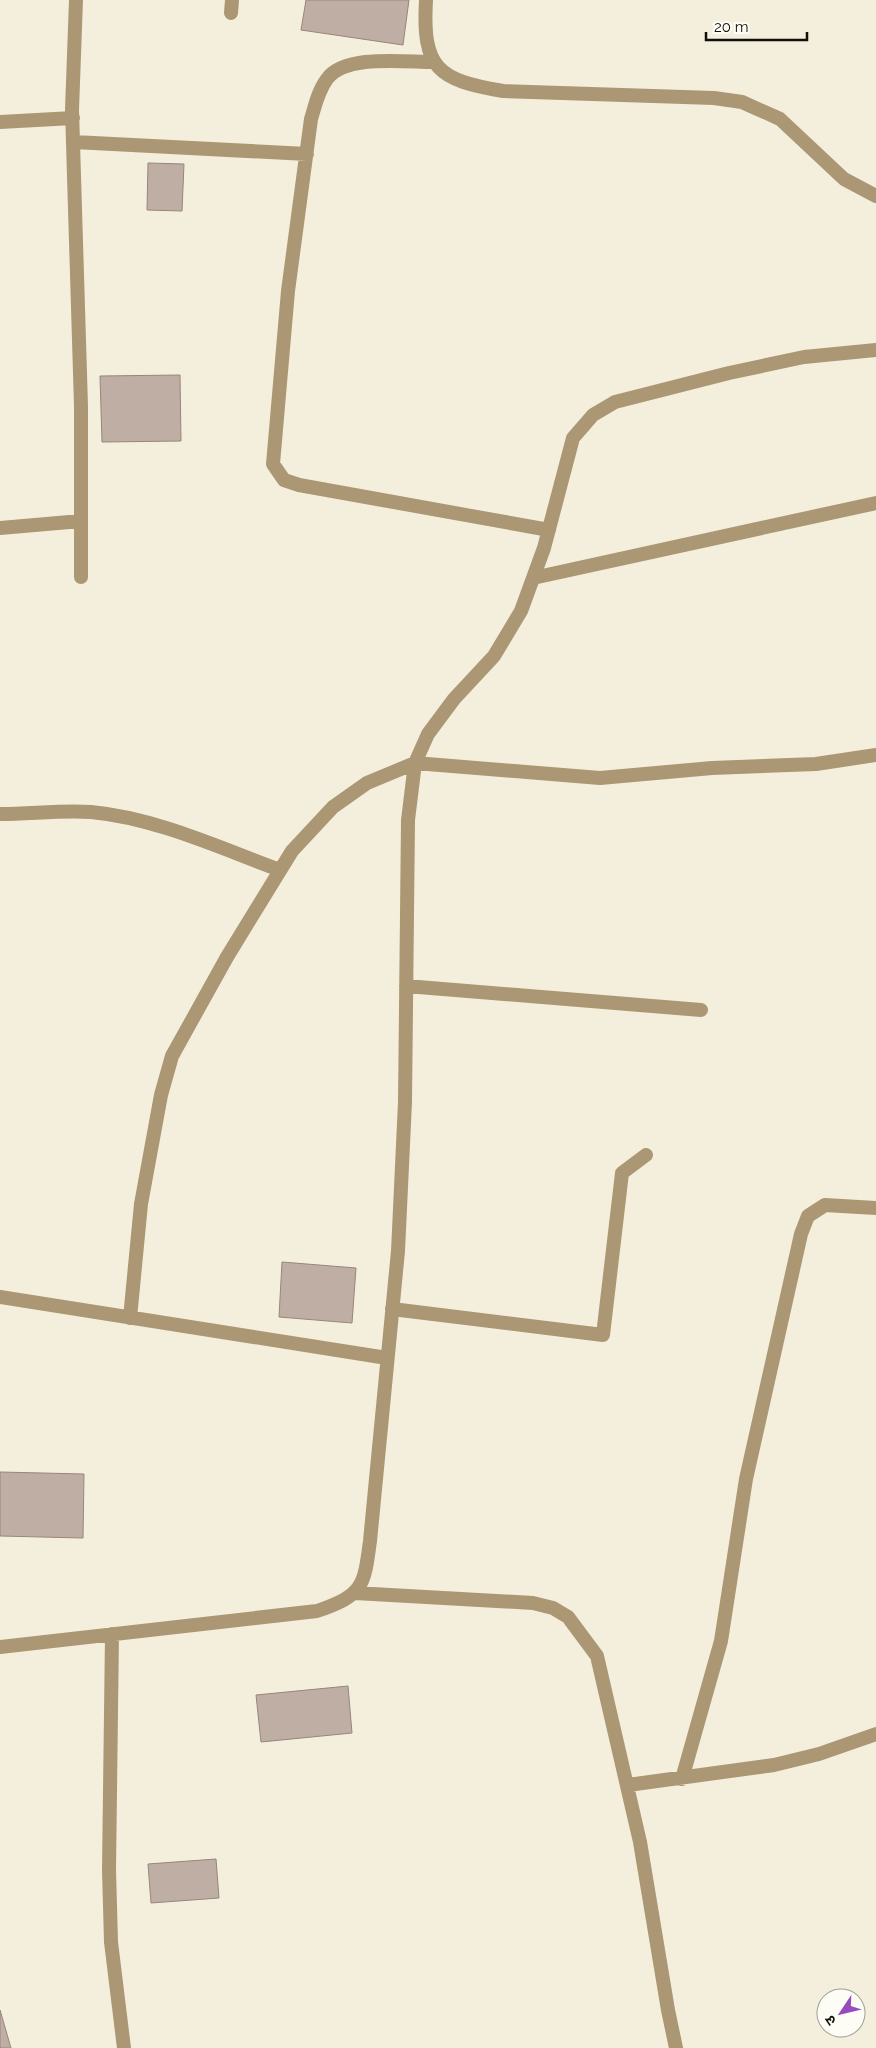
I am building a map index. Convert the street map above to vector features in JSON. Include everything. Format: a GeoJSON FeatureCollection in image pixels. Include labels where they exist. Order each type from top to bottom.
{"type":"FeatureCollection","features":[{"type":"Feature","properties":{"kind":"street"},"geometry":{"type":"LineString","coordinates":[[76,0],[73,118],[81,406],[81,577]]}},
{"type":"Feature","properties":{"kind":"street"},"geometry":{"type":"LineString","coordinates":[[426,0],[424,29],[428,50],[433,62],[448,76],[470,85],[503,91],[714,98],[742,102],[780,119],[844,179],[876,196]]}},
{"type":"Feature","properties":{"kind":"street"},"geometry":{"type":"LineString","coordinates":[[433,62],[359,62],[339,68],[327,79],[318,97],[311,119],[288,291],[273,464],[284,480],[299,485],[549,530]]}},
{"type":"Feature","properties":{"kind":"street"},"geometry":{"type":"LineString","coordinates":[[0,122],[73,118]]}},
{"type":"Feature","properties":{"kind":"street"},"geometry":{"type":"LineString","coordinates":[[74,142],[307,154]]}},
{"type":"Feature","properties":{"kind":"street"},"geometry":{"type":"LineString","coordinates":[[0,1647],[317,1611],[340,1603],[355,1593],[365,1578],[370,1541],[398,1251],[404,1112],[408,820],[415,763],[428,734],[454,699],[494,656],[521,611],[549,530],[572,438],[593,416],[615,402],[804,357],[876,350]]}},
{"type":"Feature","properties":{"kind":"street"},"geometry":{"type":"LineString","coordinates":[[533,578],[876,503]]}},
{"type":"Feature","properties":{"kind":"street"},"geometry":{"type":"LineString","coordinates":[[0,528],[81,521]]}},
{"type":"Feature","properties":{"kind":"street"},"geometry":{"type":"LineString","coordinates":[[130,1318],[141,1204],[161,1095],[172,1056],[227,957],[292,851],[333,807],[367,783],[415,763],[600,778],[712,768],[816,764],[876,755]]}},
{"type":"Feature","properties":{"kind":"street"},"geometry":{"type":"LineString","coordinates":[[0,814],[91,812],[116,817],[198,840],[280,870]]}},
{"type":"Feature","properties":{"kind":"street"},"geometry":{"type":"LineString","coordinates":[[406,986],[701,1010]]}},
{"type":"Feature","properties":{"kind":"street"},"geometry":{"type":"LineString","coordinates":[[392,1309],[603,1335],[622,1173],[646,1155]]}},
{"type":"Feature","properties":{"kind":"street"},"geometry":{"type":"LineString","coordinates":[[682,1779],[721,1641],[746,1479],[801,1234],[808,1216],[825,1205],[876,1208]]}},
{"type":"Feature","properties":{"kind":"street"},"geometry":{"type":"LineString","coordinates":[[0,1297],[387,1358]]}},
{"type":"Feature","properties":{"kind":"street"},"geometry":{"type":"LineString","coordinates":[[355,1593],[533,1603],[553,1608],[568,1617],[597,1656],[640,1842],[676,2048]]}},
{"type":"Feature","properties":{"kind":"street"},"geometry":{"type":"LineString","coordinates":[[112,1634],[109,1870],[111,1942],[124,2048]]}},
{"type":"Feature","properties":{"kind":"street"},"geometry":{"type":"LineString","coordinates":[[628,1785],[774,1765],[819,1754],[876,1734]]}},
{"type":"Feature","properties":{"kind":"building"},"geometry":{"type":"Polygon","coordinates":[[[306,0],[409,0],[403,45],[301,30],[306,0]]]}},
{"type":"Feature","properties":{"kind":"building"},"geometry":{"type":"Polygon","coordinates":[[[148,163],[184,164],[182,211],[147,210],[148,163]]]}},
{"type":"Feature","properties":{"kind":"building"},"geometry":{"type":"Polygon","coordinates":[[[180,375],[181,441],[102,442],[100,376],[180,375]]]}},
{"type":"Feature","properties":{"kind":"building"},"geometry":{"type":"Polygon","coordinates":[[[282,1262],[356,1268],[352,1323],[279,1317],[282,1262]]]}},
{"type":"Feature","properties":{"kind":"building"},"geometry":{"type":"Polygon","coordinates":[[[0,1472],[84,1474],[83,1538],[0,1536],[0,1472]]]}},
{"type":"Feature","properties":{"kind":"building"},"geometry":{"type":"Polygon","coordinates":[[[348,1686],[352,1733],[261,1742],[256,1695],[348,1686]]]}},
{"type":"Feature","properties":{"kind":"building"},"geometry":{"type":"Polygon","coordinates":[[[216,1859],[219,1898],[151,1903],[148,1864],[216,1859]]]}},
{"type":"Feature","properties":{"kind":"building"},"geometry":{"type":"Polygon","coordinates":[[[0,2010],[11,2048],[0,2048],[0,2010]]]}}]}
